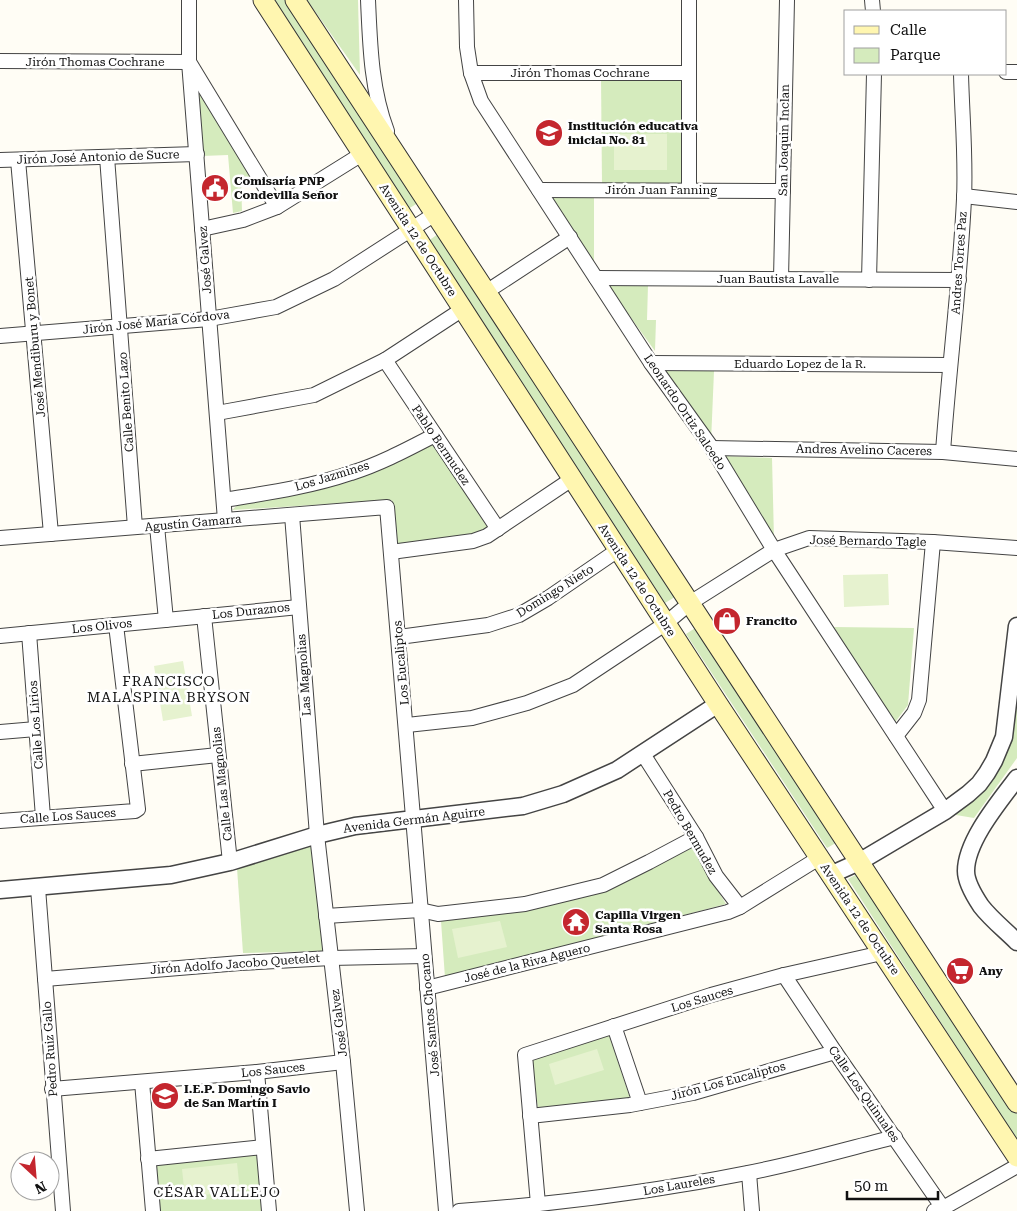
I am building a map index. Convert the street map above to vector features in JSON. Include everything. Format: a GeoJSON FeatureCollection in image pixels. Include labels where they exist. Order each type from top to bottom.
{"type":"FeatureCollection","features":[{"type":"Feature","properties":{"kind":"main road","name":"Avenida 12 de Octubre"},"geometry":{"type":"LineString","coordinates":[[263,0],[718,704],[1017,1157]]}},
{"type":"Feature","properties":{"kind":"main road"},"geometry":{"type":"LineString","coordinates":[[295,0],[1017,1103]]}},
{"type":"Feature","properties":{"kind":"street","name":"José Galvez"},"geometry":{"type":"LineString","coordinates":[[189,0],[189,62],[225,520]]}},
{"type":"Feature","properties":{"kind":"street"},"geometry":{"type":"LineString","coordinates":[[368,0],[373,73],[380,112],[397,155]]}},
{"type":"Feature","properties":{"kind":"street","name":"Leonardo Ortiz Salcedo"},"geometry":{"type":"LineString","coordinates":[[466,0],[467,47],[471,73],[481,101],[651,363],[712,448],[774,550],[944,811]]}},
{"type":"Feature","properties":{"kind":"street"},"geometry":{"type":"LineString","coordinates":[[689,0],[689,190]]}},
{"type":"Feature","properties":{"kind":"street","name":"San Joaquin Inclan"},"geometry":{"type":"LineString","coordinates":[[781,279],[788,0]]}},
{"type":"Feature","properties":{"kind":"street","name":"Jirón Thomas Cochrane"},"geometry":{"type":"LineString","coordinates":[[0,61],[189,62]]}},
{"type":"Feature","properties":{"kind":"street"},"geometry":{"type":"LineString","coordinates":[[189,62],[278,207]]}},
{"type":"Feature","properties":{"kind":"street","name":"Jirón Thomas Cochrane"},"geometry":{"type":"LineString","coordinates":[[471,73],[689,74]]}},
{"type":"Feature","properties":{"kind":"street"},"geometry":{"type":"LineString","coordinates":[[869,280],[874,75]]}},
{"type":"Feature","properties":{"kind":"street","name":"Andres Torres Paz"},"geometry":{"type":"LineString","coordinates":[[943,452],[949,365],[959,280],[964,196],[961,75]]}},
{"type":"Feature","properties":{"kind":"street","name":"Jirón José Antonio de Sucre"},"geometry":{"type":"LineString","coordinates":[[0,160],[197,154]]}},
{"type":"Feature","properties":{"kind":"street"},"geometry":{"type":"LineString","coordinates":[[202,229],[243,220],[278,207],[362,154]]}},
{"type":"Feature","properties":{"kind":"street","name":"Calle Benito Lazo"},"geometry":{"type":"LineString","coordinates":[[107,157],[135,527]]}},
{"type":"Feature","properties":{"kind":"street","name":"José Mendiburu y Bonet"},"geometry":{"type":"LineString","coordinates":[[18,160],[51,534]]}},
{"type":"Feature","properties":{"kind":"street","name":"Jirón Juan Fanning"},"geometry":{"type":"LineString","coordinates":[[539,190],[783,191]]}},
{"type":"Feature","properties":{"kind":"street"},"geometry":{"type":"LineString","coordinates":[[964,196],[1017,202]]}},
{"type":"Feature","properties":{"kind":"street","name":"Jirón José María Córdova"},"geometry":{"type":"LineString","coordinates":[[0,336],[209,319],[276,307],[334,279],[435,214]]}},
{"type":"Feature","properties":{"kind":"street"},"geometry":{"type":"LineString","coordinates":[[486,292],[570,237]]}},
{"type":"Feature","properties":{"kind":"street","name":"Juan Bautista Lavalle"},"geometry":{"type":"LineString","coordinates":[[596,278],[959,280]]}},
{"type":"Feature","properties":{"kind":"street"},"geometry":{"type":"LineString","coordinates":[[217,413],[314,395],[385,360],[463,310]]}},
{"type":"Feature","properties":{"kind":"street","name":"Pablo Bermudez"},"geometry":{"type":"LineString","coordinates":[[385,360],[498,529]]}},
{"type":"Feature","properties":{"kind":"street","name":"Eduardo Lopez de la R."},"geometry":{"type":"LineString","coordinates":[[651,363],[949,365]]}},
{"type":"Feature","properties":{"kind":"street","name":"Los Jazmines"},"geometry":{"type":"LineString","coordinates":[[224,500],[295,488],[352,473],[435,435]]}},
{"type":"Feature","properties":{"kind":"street","name":"Andres Avelino Caceres"},"geometry":{"type":"LineString","coordinates":[[712,448],[943,452],[1017,459]]}},
{"type":"Feature","properties":{"kind":"street"},"geometry":{"type":"LineString","coordinates":[[391,552],[473,541],[487,536],[572,479]]}},
{"type":"Feature","properties":{"kind":"street","name":"Agustín Gamarra"},"geometry":{"type":"LineString","coordinates":[[0,538],[386,507]]}},
{"type":"Feature","properties":{"kind":"street","name":"Los Eucaliptos"},"geometry":{"type":"LineString","coordinates":[[386,507],[414,820]]}},
{"type":"Feature","properties":{"kind":"street","name":"Las Magnolias"},"geometry":{"type":"LineString","coordinates":[[292,514],[316,835]]}},
{"type":"Feature","properties":{"kind":"street"},"geometry":{"type":"LineString","coordinates":[[157,526],[166,620]]}},
{"type":"Feature","properties":{"kind":"street","name":"José Bernardo Tagle"},"geometry":{"type":"LineString","coordinates":[[407,725],[472,718],[527,703],[573,684],[666,624],[690,603],[774,550],[809,538],[933,542],[1017,548]]}},
{"type":"Feature","properties":{"kind":"street"},"geometry":{"type":"LineString","coordinates":[[896,736],[914,713],[919,700],[933,542]]}},
{"type":"Feature","properties":{"kind":"street","name":"Domingo Nieto"},"geometry":{"type":"LineString","coordinates":[[399,637],[488,625],[519,615],[548,598],[618,550]]}},
{"type":"Feature","properties":{"kind":"street","name":"Los Duraznos"},"geometry":{"type":"LineString","coordinates":[[204,616],[299,606]]}},
{"type":"Feature","properties":{"kind":"street","name":"Los Olivos"},"geometry":{"type":"LineString","coordinates":[[0,636],[204,616]]}},
{"type":"Feature","properties":{"kind":"street","name":"Calle Las Magnolias"},"geometry":{"type":"LineString","coordinates":[[204,616],[230,862]]}},
{"type":"Feature","properties":{"kind":"street"},"geometry":{"type":"LineString","coordinates":[[116,625],[132,764],[218,755]]}},
{"type":"Feature","properties":{"kind":"street"},"geometry":{"type":"LineString","coordinates":[[830,875],[859,862],[944,811],[979,784],[991,767],[1004,736],[1017,626]]}},
{"type":"Feature","properties":{"kind":"street","name":"Calle Los Lirios"},"geometry":{"type":"LineString","coordinates":[[29,633],[43,817]]}},
{"type":"Feature","properties":{"kind":"street","name":"Avenida Germán Aguirre"},"geometry":{"type":"LineString","coordinates":[[0,890],[171,875],[230,862],[316,835],[355,826],[501,810],[545,800],[600,779],[643,754],[718,704]]}},
{"type":"Feature","properties":{"kind":"street"},"geometry":{"type":"LineString","coordinates":[[0,732],[36,729]]}},
{"type":"Feature","properties":{"kind":"street","name":"Pedro Bermudez"},"geometry":{"type":"LineString","coordinates":[[643,754],[696,837],[716,876],[740,907]]}},
{"type":"Feature","properties":{"kind":"street","name":"Calle Los Sauces"},"geometry":{"type":"LineString","coordinates":[[0,821],[137,810],[132,764]]}},
{"type":"Feature","properties":{"kind":"street"},"geometry":{"type":"LineString","coordinates":[[1017,778],[995,808],[970,848],[966,873],[972,892],[983,908],[1017,942]]}},
{"type":"Feature","properties":{"kind":"street","name":"José Santos Chocano"},"geometry":{"type":"LineString","coordinates":[[414,820],[446,1211]]}},
{"type":"Feature","properties":{"kind":"street","name":"José Galvez"},"geometry":{"type":"LineString","coordinates":[[316,835],[343,1062],[357,1211]]}},
{"type":"Feature","properties":{"kind":"street"},"geometry":{"type":"LineString","coordinates":[[326,916],[420,910],[438,914],[525,904],[603,885],[696,837]]}},
{"type":"Feature","properties":{"kind":"street","name":"José de la Riva Aguero"},"geometry":{"type":"LineString","coordinates":[[427,988],[719,914],[740,907],[820,858]]}},
{"type":"Feature","properties":{"kind":"street","name":"Pedro Ruiz Gallo"},"geometry":{"type":"LineString","coordinates":[[38,888],[52,1089],[63,1211]]}},
{"type":"Feature","properties":{"kind":"street","name":"Los Sauces"},"geometry":{"type":"LineString","coordinates":[[530,1116],[525,1055],[711,995],[784,975],[882,953]]}},
{"type":"Feature","properties":{"kind":"street","name":"Jirón Adolfo Jacobo Quetelet"},"geometry":{"type":"LineString","coordinates":[[45,979],[240,962],[424,956]]}},
{"type":"Feature","properties":{"kind":"street","name":"Calle Los Quinuales"},"geometry":{"type":"LineString","coordinates":[[784,975],[834,1052],[895,1137],[941,1210]]}},
{"type":"Feature","properties":{"kind":"street"},"geometry":{"type":"LineString","coordinates":[[614,1026],[640,1103]]}},
{"type":"Feature","properties":{"kind":"street","name":"Jirón Los Eucaliptos"},"geometry":{"type":"LineString","coordinates":[[530,1116],[640,1103],[692,1093],[834,1052]]}},
{"type":"Feature","properties":{"kind":"street","name":"Los Sauces"},"geometry":{"type":"LineString","coordinates":[[52,1089],[256,1072],[343,1062]]}},
{"type":"Feature","properties":{"kind":"street"},"geometry":{"type":"LineString","coordinates":[[256,1072],[269,1211]]}},
{"type":"Feature","properties":{"kind":"street"},"geometry":{"type":"LineString","coordinates":[[142,1082],[153,1211]]}},
{"type":"Feature","properties":{"kind":"street"},"geometry":{"type":"LineString","coordinates":[[530,1116],[538,1204]]}},
{"type":"Feature","properties":{"kind":"street","name":"Los Laureles"},"geometry":{"type":"LineString","coordinates":[[460,1211],[646,1191],[749,1173],[895,1137]]}},
{"type":"Feature","properties":{"kind":"street"},"geometry":{"type":"LineString","coordinates":[[148,1159],[263,1147]]}},
{"type":"Feature","properties":{"kind":"street"},"geometry":{"type":"LineString","coordinates":[[941,1210],[1017,1166]]}},
{"type":"Feature","properties":{"kind":"street"},"geometry":{"type":"LineString","coordinates":[[749,1173],[752,1211]]}},
{"type":"Feature","properties":{"kind":"green space"},"geometry":{"type":"Polygon","coordinates":[[[270,0],[290,0],[423,200],[408,209],[270,0]]]}},
{"type":"Feature","properties":{"kind":"green space"},"geometry":{"type":"Polygon","coordinates":[[[307,0],[358,0],[360,75],[307,0]]]}},
{"type":"Feature","properties":{"kind":"green space"},"geometry":{"type":"Polygon","coordinates":[[[601,76],[684,78],[682,185],[602,185],[601,76]]]}},
{"type":"Feature","properties":{"kind":"green space"},"geometry":{"type":"Polygon","coordinates":[[[196,86],[254,176],[241,180],[242,211],[233,213],[228,155],[202,156],[196,86]]]}},
{"type":"Feature","properties":{"kind":"green space"},"geometry":{"type":"Polygon","coordinates":[[[614,134],[667,134],[667,170],[614,170],[614,134]]]}},
{"type":"Feature","properties":{"kind":"green space"},"geometry":{"type":"Polygon","coordinates":[[[548,193],[594,194],[594,265],[548,193]]]}},
{"type":"Feature","properties":{"kind":"green space"},"geometry":{"type":"Polygon","coordinates":[[[444,230],[683,592],[665,603],[428,241],[444,230]]]}},
{"type":"Feature","properties":{"kind":"green space"},"geometry":{"type":"Polygon","coordinates":[[[607,285],[648,285],[647,320],[656,320],[655,351],[607,285]]]}},
{"type":"Feature","properties":{"kind":"green space"},"geometry":{"type":"Polygon","coordinates":[[[663,370],[714,371],[711,442],[663,370]]]}},
{"type":"Feature","properties":{"kind":"green space"},"geometry":{"type":"Polygon","coordinates":[[[433,444],[490,530],[455,538],[396,544],[392,500],[232,510],[242,501],[327,484],[385,468],[433,444]]]}},
{"type":"Feature","properties":{"kind":"green space"},"geometry":{"type":"Polygon","coordinates":[[[724,456],[772,458],[774,539],[724,456]]]}},
{"type":"Feature","properties":{"kind":"green space"},"geometry":{"type":"Polygon","coordinates":[[[888,574],[889,605],[844,607],[843,575],[888,574]]]}},
{"type":"Feature","properties":{"kind":"green space"},"geometry":{"type":"Polygon","coordinates":[[[703,623],[841,840],[827,848],[686,634],[703,623]]]}},
{"type":"Feature","properties":{"kind":"green space"},"geometry":{"type":"Polygon","coordinates":[[[834,627],[914,628],[908,705],[893,725],[834,627]]]}},
{"type":"Feature","properties":{"kind":"green space"},"geometry":{"type":"Polygon","coordinates":[[[183,661],[192,716],[163,721],[154,666],[183,661]]]}},
{"type":"Feature","properties":{"kind":"green space"},"geometry":{"type":"Polygon","coordinates":[[[1017,673],[1017,758],[974,818],[950,814],[985,785],[1017,673]]]}},
{"type":"Feature","properties":{"kind":"green space"},"geometry":{"type":"Polygon","coordinates":[[[311,844],[324,951],[243,953],[237,868],[311,844]]]}},
{"type":"Feature","properties":{"kind":"green space"},"geometry":{"type":"Polygon","coordinates":[[[692,848],[726,904],[445,978],[441,921],[556,904],[599,893],[692,848]]]}},
{"type":"Feature","properties":{"kind":"green space"},"geometry":{"type":"Polygon","coordinates":[[[861,872],[1017,1114],[1017,1140],[848,879],[861,872]]]}},
{"type":"Feature","properties":{"kind":"green space"},"geometry":{"type":"Polygon","coordinates":[[[500,921],[507,947],[458,958],[452,929],[500,921]]]}},
{"type":"Feature","properties":{"kind":"green space"},"geometry":{"type":"Polygon","coordinates":[[[609,1035],[630,1098],[538,1109],[532,1060],[609,1035]]]}},
{"type":"Feature","properties":{"kind":"green space"},"geometry":{"type":"Polygon","coordinates":[[[597,1049],[604,1070],[555,1085],[549,1064],[597,1049]]]}},
{"type":"Feature","properties":{"kind":"green space"},"geometry":{"type":"Polygon","coordinates":[[[254,1153],[257,1158],[263,1211],[160,1211],[154,1164],[254,1153]]]}},
{"type":"Feature","properties":{"kind":"green space"},"geometry":{"type":"Polygon","coordinates":[[[237,1163],[240,1191],[185,1197],[182,1169],[237,1163]]]}},
{"type":"Feature","properties":{"kind":"place","name":"Institución educativa inicial No. 81"},"geometry":{"type":"Point","coordinates":[549,133]}},
{"type":"Feature","properties":{"kind":"place","name":"Comisaría PNP Condevilla Señor"},"geometry":{"type":"Point","coordinates":[215,188]}},
{"type":"Feature","properties":{"kind":"place","name":"Francito"},"geometry":{"type":"Point","coordinates":[727,621]}},
{"type":"Feature","properties":{"kind":"place","name":"Capilla Virgen Santa Rosa"},"geometry":{"type":"Point","coordinates":[576,922]}},
{"type":"Feature","properties":{"kind":"place","name":"Any"},"geometry":{"type":"Point","coordinates":[960,971]}},
{"type":"Feature","properties":{"kind":"place","name":"I.E.P. Domingo Savio de San Martín I"},"geometry":{"type":"Point","coordinates":[165,1096]}},
{"type":"Feature","properties":{"kind":"district","name":"FRANCISCO MALASPINA BRYSON"},"geometry":{"type":"Point","coordinates":[169,690]}},
{"type":"Feature","properties":{"kind":"district","name":"CÉSAR VALLEJO"},"geometry":{"type":"Point","coordinates":[217,1192]}}]}
